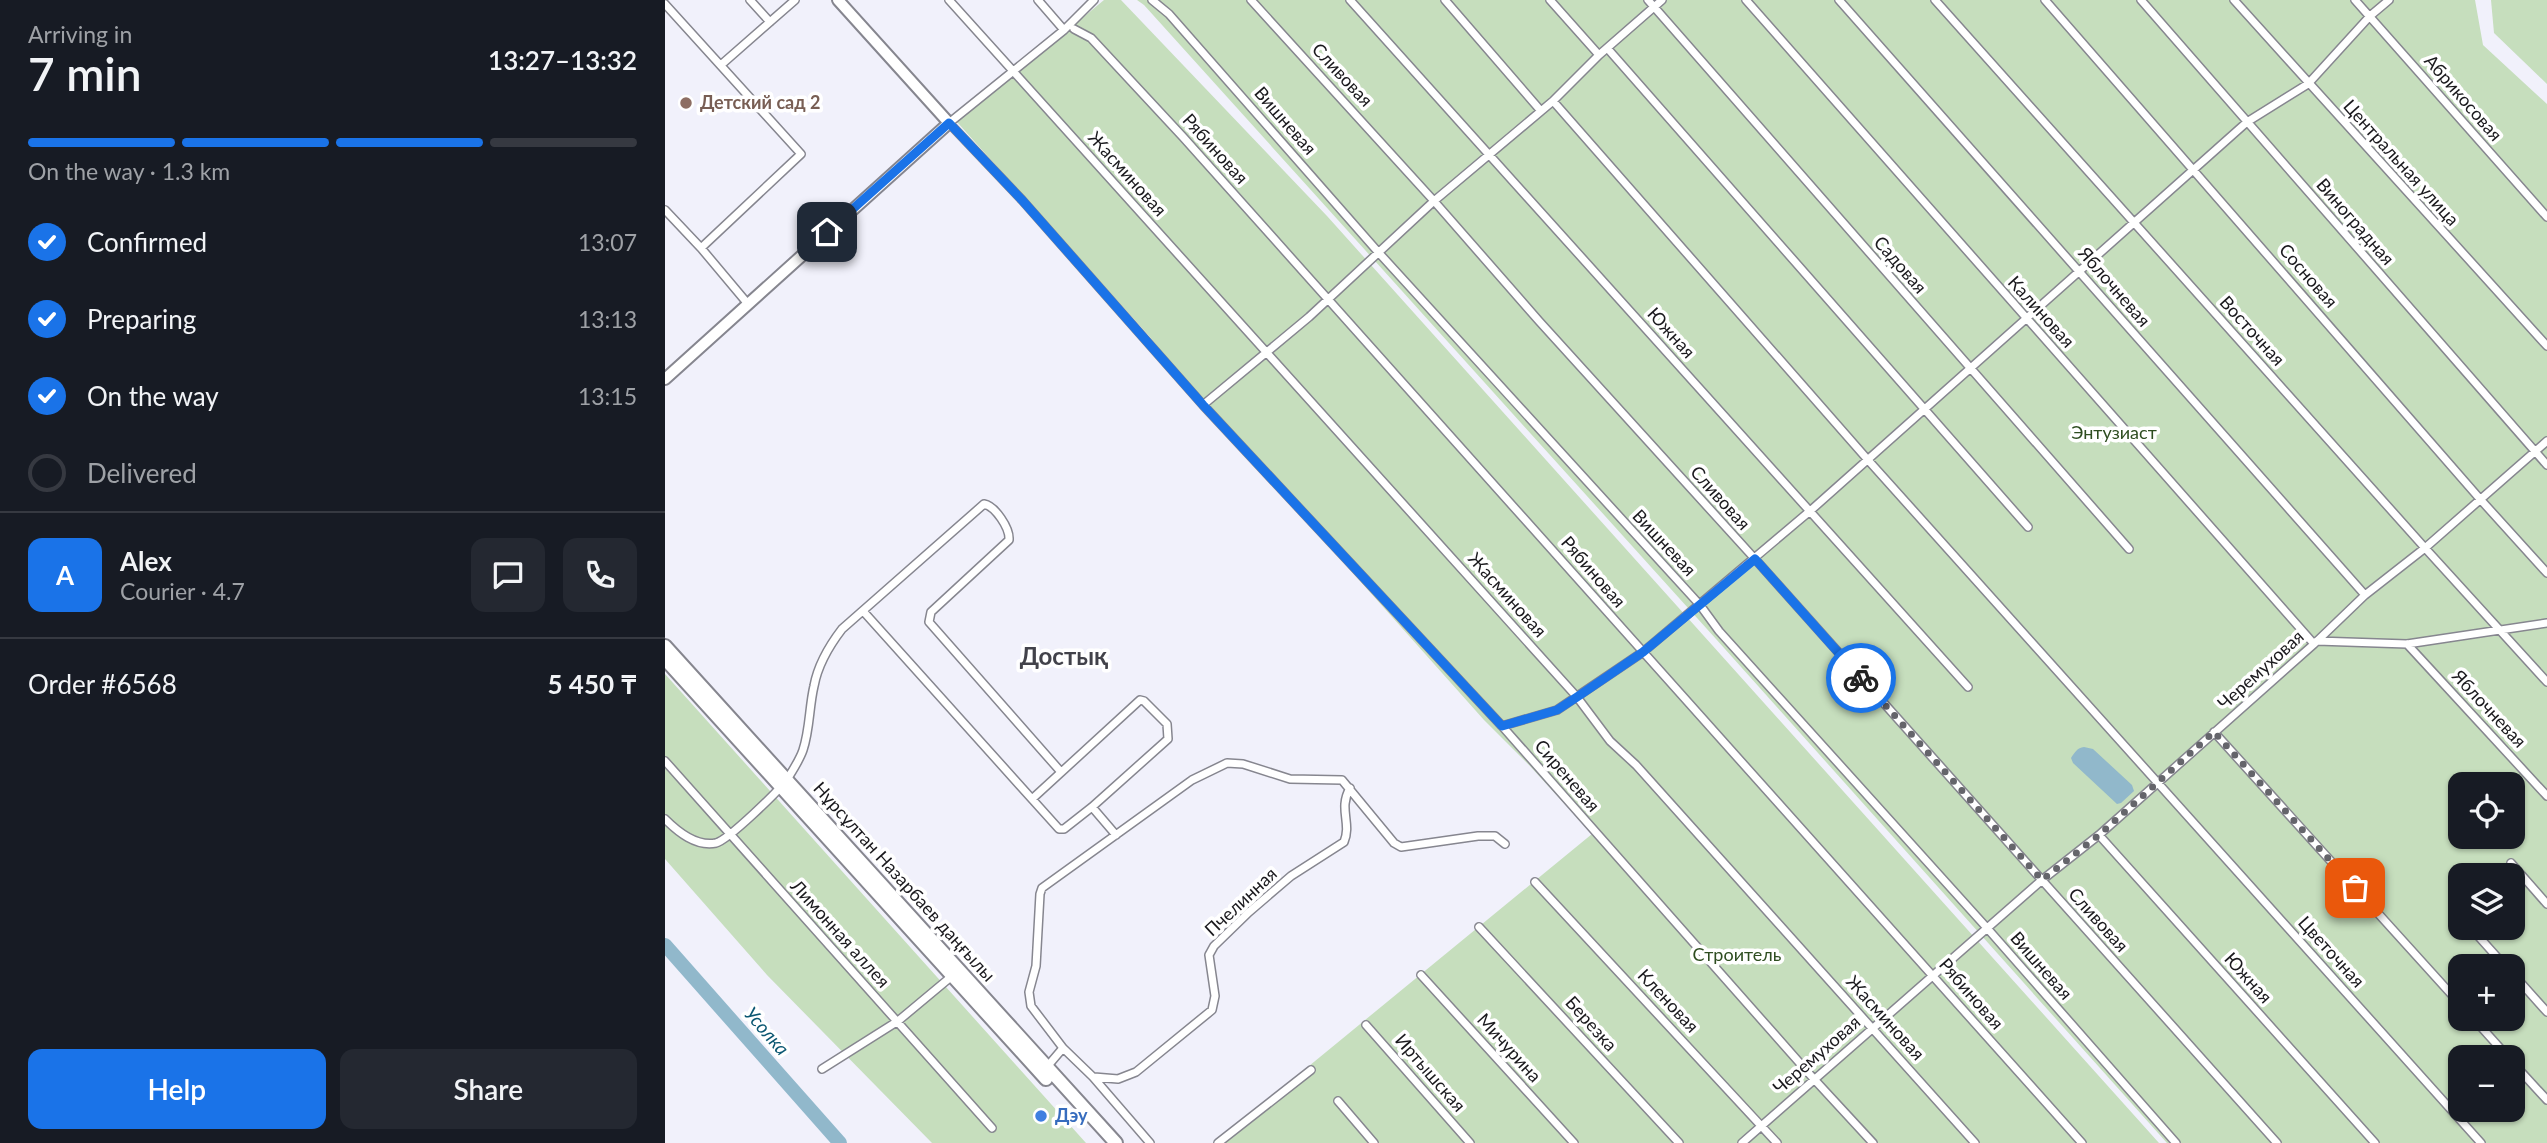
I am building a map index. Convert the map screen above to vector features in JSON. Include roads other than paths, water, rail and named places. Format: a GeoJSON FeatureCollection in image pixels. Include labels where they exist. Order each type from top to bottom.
{"type":"FeatureCollection","features":[{"type":"Feature","properties":{"kind":"main road"},"geometry":{"type":"LineString","coordinates":[[665,379],[949,123],[838,0]]}},
{"type":"Feature","properties":{"kind":"main road","name":"Нұрсұлтан Назарбаев даңғылы"},"geometry":{"type":"LineString","coordinates":[[665,646],[952,976],[1116,1143]]}},
{"type":"Feature","properties":{"kind":"main road","name":"Нұрсұлтан Назарбаев даңғылы"},"geometry":{"type":"LineString","coordinates":[[665,659],[784,783],[1044,1070],[1105,1143]]}},
{"type":"Feature","properties":{"kind":"street"},"geometry":{"type":"LineString","coordinates":[[750,0],[770,22]]}},
{"type":"Feature","properties":{"kind":"street"},"geometry":{"type":"LineString","coordinates":[[722,64],[795,0]]}},
{"type":"Feature","properties":{"kind":"street","name":"Жасминовая"},"geometry":{"type":"LineString","coordinates":[[949,0],[1577,697],[1610,741],[1636,765],[1975,1143]]}},
{"type":"Feature","properties":{"kind":"street"},"geometry":{"type":"LineString","coordinates":[[1038,0],[1064,30]]}},
{"type":"Feature","properties":{"kind":"street"},"geometry":{"type":"LineString","coordinates":[[949,123],[1064,30],[1094,0]]}},
{"type":"Feature","properties":{"kind":"street","name":"Вишневая"},"geometry":{"type":"LineString","coordinates":[[1152,0],[1169,14],[1379,253],[1700,605],[1719,631],[2176,1143]]}},
{"type":"Feature","properties":{"kind":"street","name":"Сливовая"},"geometry":{"type":"LineString","coordinates":[[1251,0],[2277,1143]]}},
{"type":"Feature","properties":{"kind":"street","name":"Южная"},"geometry":{"type":"LineString","coordinates":[[1350,0],[1968,688]]}},
{"type":"Feature","properties":{"kind":"street"},"geometry":{"type":"LineString","coordinates":[[1445,0],[1542,111]]}},
{"type":"Feature","properties":{"kind":"street"},"geometry":{"type":"LineString","coordinates":[[1550,0],[1599,55]]}},
{"type":"Feature","properties":{"kind":"street","name":"Садовая"},"geometry":{"type":"LineString","coordinates":[[1648,0],[2129,549]]}},
{"type":"Feature","properties":{"kind":"street"},"geometry":{"type":"LineString","coordinates":[[1203,405],[1329,299],[1434,201],[1542,111],[1599,55],[1662,0]]}},
{"type":"Feature","properties":{"kind":"street","name":"Калиновая"},"geometry":{"type":"LineString","coordinates":[[1745,0],[2315,643]]}},
{"type":"Feature","properties":{"kind":"street","name":"Яблочневая"},"geometry":{"type":"LineString","coordinates":[[1839,0],[2365,595]]}},
{"type":"Feature","properties":{"kind":"street","name":"Восточная"},"geometry":{"type":"LineString","coordinates":[[1935,0],[2547,682]]}},
{"type":"Feature","properties":{"kind":"street","name":"Сосновая"},"geometry":{"type":"LineString","coordinates":[[2045,0],[2547,573]]}},
{"type":"Feature","properties":{"kind":"street","name":"Виноградная"},"geometry":{"type":"LineString","coordinates":[[2141,0],[2547,465]]}},
{"type":"Feature","properties":{"kind":"street","name":"Центральная улица"},"geometry":{"type":"LineString","coordinates":[[2234,0],[2547,346]]}},
{"type":"Feature","properties":{"kind":"street","name":"Абрикосовая"},"geometry":{"type":"LineString","coordinates":[[2355,0],[2547,217]]}},
{"type":"Feature","properties":{"kind":"street"},"geometry":{"type":"LineString","coordinates":[[1502,726],[1557,710],[1643,652],[1755,559],[1924,411],[2247,122],[2308,84],[2370,16],[2389,0]]}},
{"type":"Feature","properties":{"kind":"street"},"geometry":{"type":"LineString","coordinates":[[665,4],[801,154],[701,248]]}},
{"type":"Feature","properties":{"kind":"street","name":"Рябиновая"},"geometry":{"type":"LineString","coordinates":[[1074,29],[1091,38],[1100,47],[1329,299],[2081,1143]]}},
{"type":"Feature","properties":{"kind":"street"},"geometry":{"type":"LineString","coordinates":[[1608,49],[2028,527]]}},
{"type":"Feature","properties":{"kind":"street","name":"Цветочная"},"geometry":{"type":"LineString","coordinates":[[1553,101],[1868,460],[2481,1143]]}},
{"type":"Feature","properties":{"kind":"street","name":"Сиреневая"},"geometry":{"type":"LineString","coordinates":[[949,123],[1022,200],[1203,405],[1502,726],[1813,1078],[1874,1143]]}},
{"type":"Feature","properties":{"kind":"street"},"geometry":{"type":"LineString","coordinates":[[665,210],[748,304]]}},
{"type":"Feature","properties":{"kind":"street","name":"Черемуховая"},"geometry":{"type":"LineString","coordinates":[[1742,1143],[2042,880],[2099,835],[2315,643],[2365,595],[2425,548],[2547,440]]}},
{"type":"Feature","properties":{"kind":"street"},"geometry":{"type":"LineString","coordinates":[[665,819],[676,830],[697,843],[717,843],[730,835],[784,783],[803,750],[814,685],[821,661],[842,629],[984,504],[988,504],[1009,531],[1009,540],[931,612],[929,622],[1061,772]]}},
{"type":"Feature","properties":{"kind":"street"},"geometry":{"type":"LineString","coordinates":[[863,611],[1032,799],[1059,829],[1064,829],[1092,807],[1168,739],[1167,724],[1140,700],[1032,799]]}},
{"type":"Feature","properties":{"kind":"street"},"geometry":{"type":"LineString","coordinates":[[2315,643],[2407,644],[2547,623]]}},
{"type":"Feature","properties":{"kind":"street","name":"Яблочневая"},"geometry":{"type":"LineString","coordinates":[[2407,644],[2547,796]]}},
{"type":"Feature","properties":{"kind":"street"},"geometry":{"type":"LineString","coordinates":[[2214,732],[2448,991]]}},
{"type":"Feature","properties":{"kind":"street","name":"Лимонная аллея"},"geometry":{"type":"LineString","coordinates":[[665,761],[992,1128]]}},
{"type":"Feature","properties":{"kind":"street"},"geometry":{"type":"LineString","coordinates":[[1150,1143],[1093,1077],[1063,1048],[1031,1006],[1029,999],[1036,966],[1042,888],[1192,780],[1227,763],[1243,764],[1290,779],[1342,780],[1394,843],[1401,846],[1478,836],[1495,836],[1505,844]]}},
{"type":"Feature","properties":{"kind":"street","name":"Пчелинная"},"geometry":{"type":"LineString","coordinates":[[1093,1077],[1118,1079],[1136,1072],[1212,1010],[1215,996],[1209,954],[1214,946],[1291,876],[1344,842],[1347,835],[1343,803],[1350,788]]}},
{"type":"Feature","properties":{"kind":"street"},"geometry":{"type":"LineString","coordinates":[[1092,807],[1116,835]]}},
{"type":"Feature","properties":{"kind":"street","name":"Южная"},"geometry":{"type":"LineString","coordinates":[[2099,835],[2375,1143]]}},
{"type":"Feature","properties":{"kind":"street"},"geometry":{"type":"LineString","coordinates":[[2525,879],[2547,904]]}},
{"type":"Feature","properties":{"kind":"street","name":"Кленовая"},"geometry":{"type":"LineString","coordinates":[[1535,882],[1777,1143]]}},
{"type":"Feature","properties":{"kind":"street","name":"Березка"},"geometry":{"type":"LineString","coordinates":[[1479,927],[1679,1143]]}},
{"type":"Feature","properties":{"kind":"street"},"geometry":{"type":"LineString","coordinates":[[2482,940],[2494,954]]}},
{"type":"Feature","properties":{"kind":"street","name":"Мичурина"},"geometry":{"type":"LineString","coordinates":[[1420,975],[1574,1143]]}},
{"type":"Feature","properties":{"kind":"street"},"geometry":{"type":"LineString","coordinates":[[822,1069],[898,1021],[952,976]]}},
{"type":"Feature","properties":{"kind":"street"},"geometry":{"type":"LineString","coordinates":[[2525,987],[2547,1012]]}},
{"type":"Feature","properties":{"kind":"street","name":"Иртышская"},"geometry":{"type":"LineString","coordinates":[[1366,1025],[1471,1143]]}},
{"type":"Feature","properties":{"kind":"street"},"geometry":{"type":"LineString","coordinates":[[2485,1031],[2497,1045]]}},
{"type":"Feature","properties":{"kind":"street"},"geometry":{"type":"LineString","coordinates":[[1044,1070],[1063,1048]]}},
{"type":"Feature","properties":{"kind":"street"},"geometry":{"type":"LineString","coordinates":[[1218,1143],[1311,1070]]}},
{"type":"Feature","properties":{"kind":"street"},"geometry":{"type":"LineString","coordinates":[[2525,1076],[2547,1100]]}},
{"type":"Feature","properties":{"kind":"street"},"geometry":{"type":"LineString","coordinates":[[1338,1101],[1374,1143]]}},
{"type":"Feature","properties":{"kind":"water"},"geometry":{"type":"Polygon","coordinates":[[[2078,749],[2093,749],[2132,785],[2134,791],[2121,803],[2117,804],[2073,763],[2071,758],[2078,749]]]}},
{"type":"Feature","properties":{"kind":"waterway","name":"Усолка"},"geometry":{"type":"LineString","coordinates":[[665,945],[840,1143]]}},
{"type":"Feature","properties":{"kind":"place","name":"Детский сад 2"},"geometry":{"type":"Point","coordinates":[686,103]}},
{"type":"Feature","properties":{"kind":"place","name":"Дэу"},"geometry":{"type":"Point","coordinates":[1041,1116]}},
{"type":"Feature","properties":{"kind":"district","name":"Достық"},"geometry":{"type":"Point","coordinates":[1064,657]}},
{"type":"Feature","properties":{"kind":"park label","name":"Энтузиаст"},"geometry":{"type":"Point","coordinates":[2114,433]}},
{"type":"Feature","properties":{"kind":"park label","name":"Строитель"},"geometry":{"type":"Point","coordinates":[1737,955]}}]}
